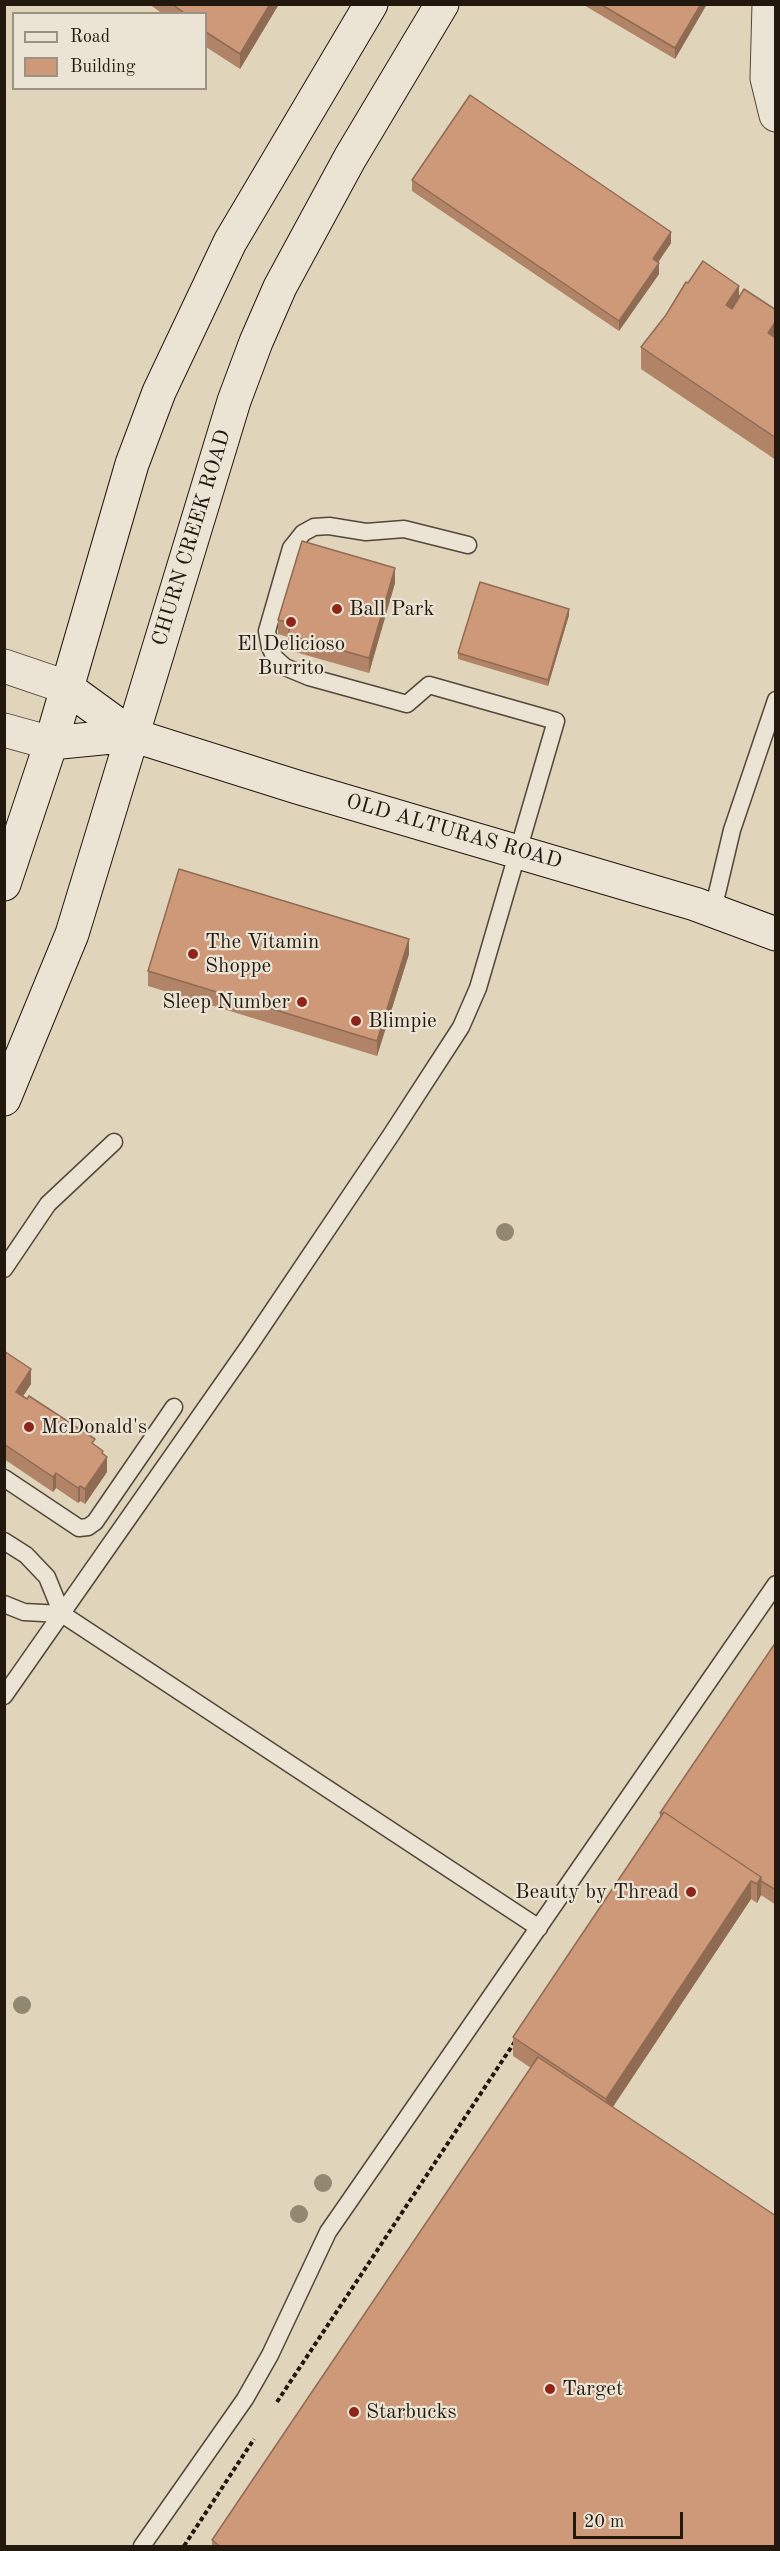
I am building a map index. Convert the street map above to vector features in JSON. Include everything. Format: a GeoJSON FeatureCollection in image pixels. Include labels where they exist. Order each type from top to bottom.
{"type":"FeatureCollection","features":[{"type":"Feature","properties":{"kind":"main road"},"geometry":{"type":"LineString","coordinates":[[4,884],[51,743],[132,464],[159,392],[230,242],[371,4]]}},
{"type":"Feature","properties":{"kind":"main road","name":"CHURN CREEK ROAD"},"geometry":{"type":"LineString","coordinates":[[4,1099],[72,934],[234,401],[256,342],[280,287],[350,158],[442,4]]}},
{"type":"Feature","properties":{"kind":"main road"},"geometry":{"type":"LineString","coordinates":[[769,4],[767,78],[776,116]]}},
{"type":"Feature","properties":{"kind":"main road","name":"OLD ALTURAS ROAD"},"geometry":{"type":"LineString","coordinates":[[4,666],[66,687],[132,735],[297,787],[518,850],[713,910],[776,934]]}},
{"type":"Feature","properties":{"kind":"main road","name":"OLD ALTURAS ROAD"},"geometry":{"type":"LineString","coordinates":[[4,730],[51,743],[132,735]]}},
{"type":"Feature","properties":{"kind":"lane"},"geometry":{"type":"LineString","coordinates":[[4,1696],[249,1346],[460,1027],[478,988],[556,721],[429,685],[407,704],[309,677],[285,667],[275,658],[270,647],[269,623],[295,540],[314,527],[329,526],[366,532],[404,528],[468,545]]}},
{"type":"Feature","properties":{"kind":"lane"},"geometry":{"type":"LineString","coordinates":[[713,910],[732,830],[776,700]]}},
{"type":"Feature","properties":{"kind":"lane"},"geometry":{"type":"LineString","coordinates":[[4,1269],[48,1204],[114,1142]]}},
{"type":"Feature","properties":{"kind":"lane"},"geometry":{"type":"LineString","coordinates":[[4,1478],[79,1528],[88,1527],[95,1522],[174,1407]]}},
{"type":"Feature","properties":{"kind":"lane"},"geometry":{"type":"LineString","coordinates":[[4,1541],[26,1555],[47,1577],[62,1614]]}},
{"type":"Feature","properties":{"kind":"lane"},"geometry":{"type":"LineString","coordinates":[[142,2547],[245,2399],[270,2355],[328,2232],[776,1584]]}},
{"type":"Feature","properties":{"kind":"lane"},"geometry":{"type":"LineString","coordinates":[[4,1604],[24,1612],[62,1614],[539,1928]]}},
{"type":"Feature","properties":{"kind":"path"},"geometry":{"type":"LineString","coordinates":[[275,2406],[522,2030]]}},
{"type":"Feature","properties":{"kind":"path"},"geometry":{"type":"LineString","coordinates":[[184,2547],[255,2436]]}},
{"type":"Feature","properties":{"kind":"building"},"geometry":{"type":"Polygon","coordinates":[[[172,4],[270,4],[240,54],[207,33],[207,12],[183,12],[172,4]]]}},
{"type":"Feature","properties":{"kind":"building"},"geometry":{"type":"Polygon","coordinates":[[[600,4],[701,4],[675,48],[600,4]]]}},
{"type":"Feature","properties":{"kind":"building"},"geometry":{"type":"Polygon","coordinates":[[[470,95],[671,232],[653,259],[659,263],[619,321],[412,180],[470,95]]]}},
{"type":"Feature","properties":{"kind":"building"},"geometry":{"type":"Polygon","coordinates":[[[703,261],[739,286],[726,305],[732,309],[744,289],[776,310],[776,321],[768,333],[774,337],[776,334],[776,438],[641,347],[703,261]]]}},
{"type":"Feature","properties":{"kind":"building","name":"Ball Park"},"geometry":{"type":"Polygon","coordinates":[[[302,541],[395,568],[369,658],[288,635],[291,623],[278,620],[302,541]]]}},
{"type":"Feature","properties":{"kind":"building"},"geometry":{"type":"Polygon","coordinates":[[[480,582],[569,609],[548,680],[458,653],[480,582]]]}},
{"type":"Feature","properties":{"kind":"building"},"geometry":{"type":"Polygon","coordinates":[[[179,869],[409,939],[377,1041],[148,971],[179,869]]]}},
{"type":"Feature","properties":{"kind":"building","name":"McDonald's"},"geometry":{"type":"Polygon","coordinates":[[[4,1351],[31,1369],[16,1392],[27,1399],[29,1396],[95,1439],[92,1443],[107,1457],[85,1489],[80,1486],[78,1488],[56,1473],[53,1477],[4,1444],[4,1351]]]}},
{"type":"Feature","properties":{"kind":"building"},"geometry":{"type":"Polygon","coordinates":[[[776,1642],[776,1890],[761,1881],[761,1877],[664,1812],[660,1813],[776,1642]]]}},
{"type":"Feature","properties":{"kind":"building"},"geometry":{"type":"Polygon","coordinates":[[[664,1812],[761,1877],[757,1884],[751,1881],[606,2099],[513,2037],[664,1812]]]}},
{"type":"Feature","properties":{"kind":"building","name":"Target"},"geometry":{"type":"Polygon","coordinates":[[[538,2057],[776,2216],[776,2547],[221,2547],[212,2540],[538,2057]]]}},
{"type":"Feature","properties":{"kind":"place","name":"Ball Park"},"geometry":{"type":"Point","coordinates":[337,609]}},
{"type":"Feature","properties":{"kind":"place","name":"El Delicioso Burrito"},"geometry":{"type":"Point","coordinates":[291,622]}},
{"type":"Feature","properties":{"kind":"place","name":"The Vitamin Shoppe"},"geometry":{"type":"Point","coordinates":[193,954]}},
{"type":"Feature","properties":{"kind":"place","name":"Sleep Number"},"geometry":{"type":"Point","coordinates":[302,1002]}},
{"type":"Feature","properties":{"kind":"place","name":"Blimpie"},"geometry":{"type":"Point","coordinates":[356,1021]}},
{"type":"Feature","properties":{"kind":"place","name":"McDonald's"},"geometry":{"type":"Point","coordinates":[29,1427]}},
{"type":"Feature","properties":{"kind":"place","name":"Beauty by Thread"},"geometry":{"type":"Point","coordinates":[691,1892]}},
{"type":"Feature","properties":{"kind":"place","name":"Target"},"geometry":{"type":"Point","coordinates":[550,2389]}},
{"type":"Feature","properties":{"kind":"place","name":"Starbucks"},"geometry":{"type":"Point","coordinates":[354,2412]}}]}
